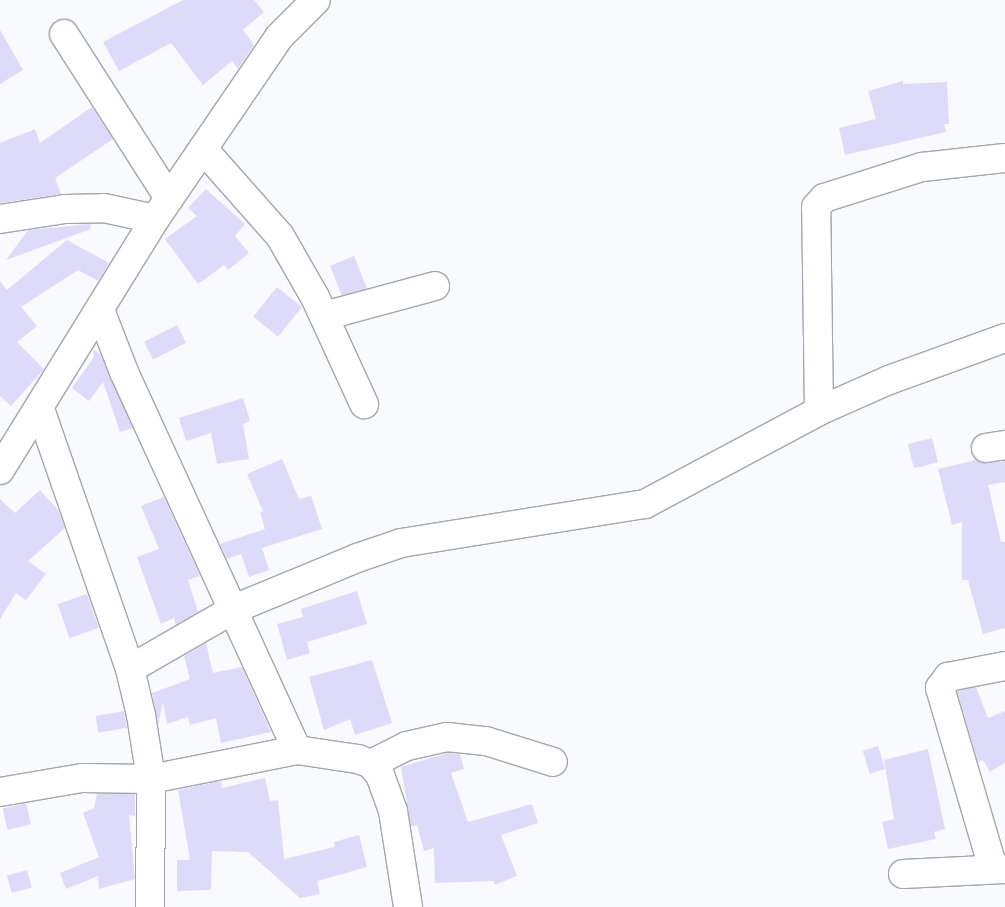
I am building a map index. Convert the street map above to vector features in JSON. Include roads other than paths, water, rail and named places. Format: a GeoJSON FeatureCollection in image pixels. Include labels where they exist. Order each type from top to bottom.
{"type":"FeatureCollection","features":[{"type":"Feature","properties":{"kind":"street"},"geometry":{"type":"LineString","coordinates":[[0,470],[40,409],[162,208],[279,37],[316,0]]}},
{"type":"Feature","properties":{"kind":"street"},"geometry":{"type":"LineString","coordinates":[[64,34],[162,208]]}},
{"type":"Feature","properties":{"kind":"street"},"geometry":{"type":"LineString","coordinates":[[203,149],[280,236],[324,316],[364,404]]}},
{"type":"Feature","properties":{"kind":"street"},"geometry":{"type":"LineString","coordinates":[[818,411],[816,207],[824,198],[922,167],[1005,158]]}},
{"type":"Feature","properties":{"kind":"street"},"geometry":{"type":"LineString","coordinates":[[0,219],[65,209],[162,208]]}},
{"type":"Feature","properties":{"kind":"street"},"geometry":{"type":"LineString","coordinates":[[324,316],[435,286]]}},
{"type":"Feature","properties":{"kind":"street"},"geometry":{"type":"LineString","coordinates":[[100,310],[124,372],[297,750]]}},
{"type":"Feature","properties":{"kind":"street"},"geometry":{"type":"LineString","coordinates":[[130,669],[234,609],[357,558],[401,543],[645,504],[818,411],[890,380],[1005,338]]}},
{"type":"Feature","properties":{"kind":"street"},"geometry":{"type":"LineString","coordinates":[[40,409],[130,669],[141,715],[151,779],[150,907]]}},
{"type":"Feature","properties":{"kind":"street"},"geometry":{"type":"LineString","coordinates":[[903,874],[999,869],[940,688],[948,677],[1005,666]]}},
{"type":"Feature","properties":{"kind":"street"},"geometry":{"type":"LineString","coordinates":[[0,792],[82,778],[151,779],[297,750],[371,764],[407,746],[447,737],[486,741],[553,762]]}},
{"type":"Feature","properties":{"kind":"street"},"geometry":{"type":"LineString","coordinates":[[371,764],[380,775],[393,811],[408,907]]}}]}
